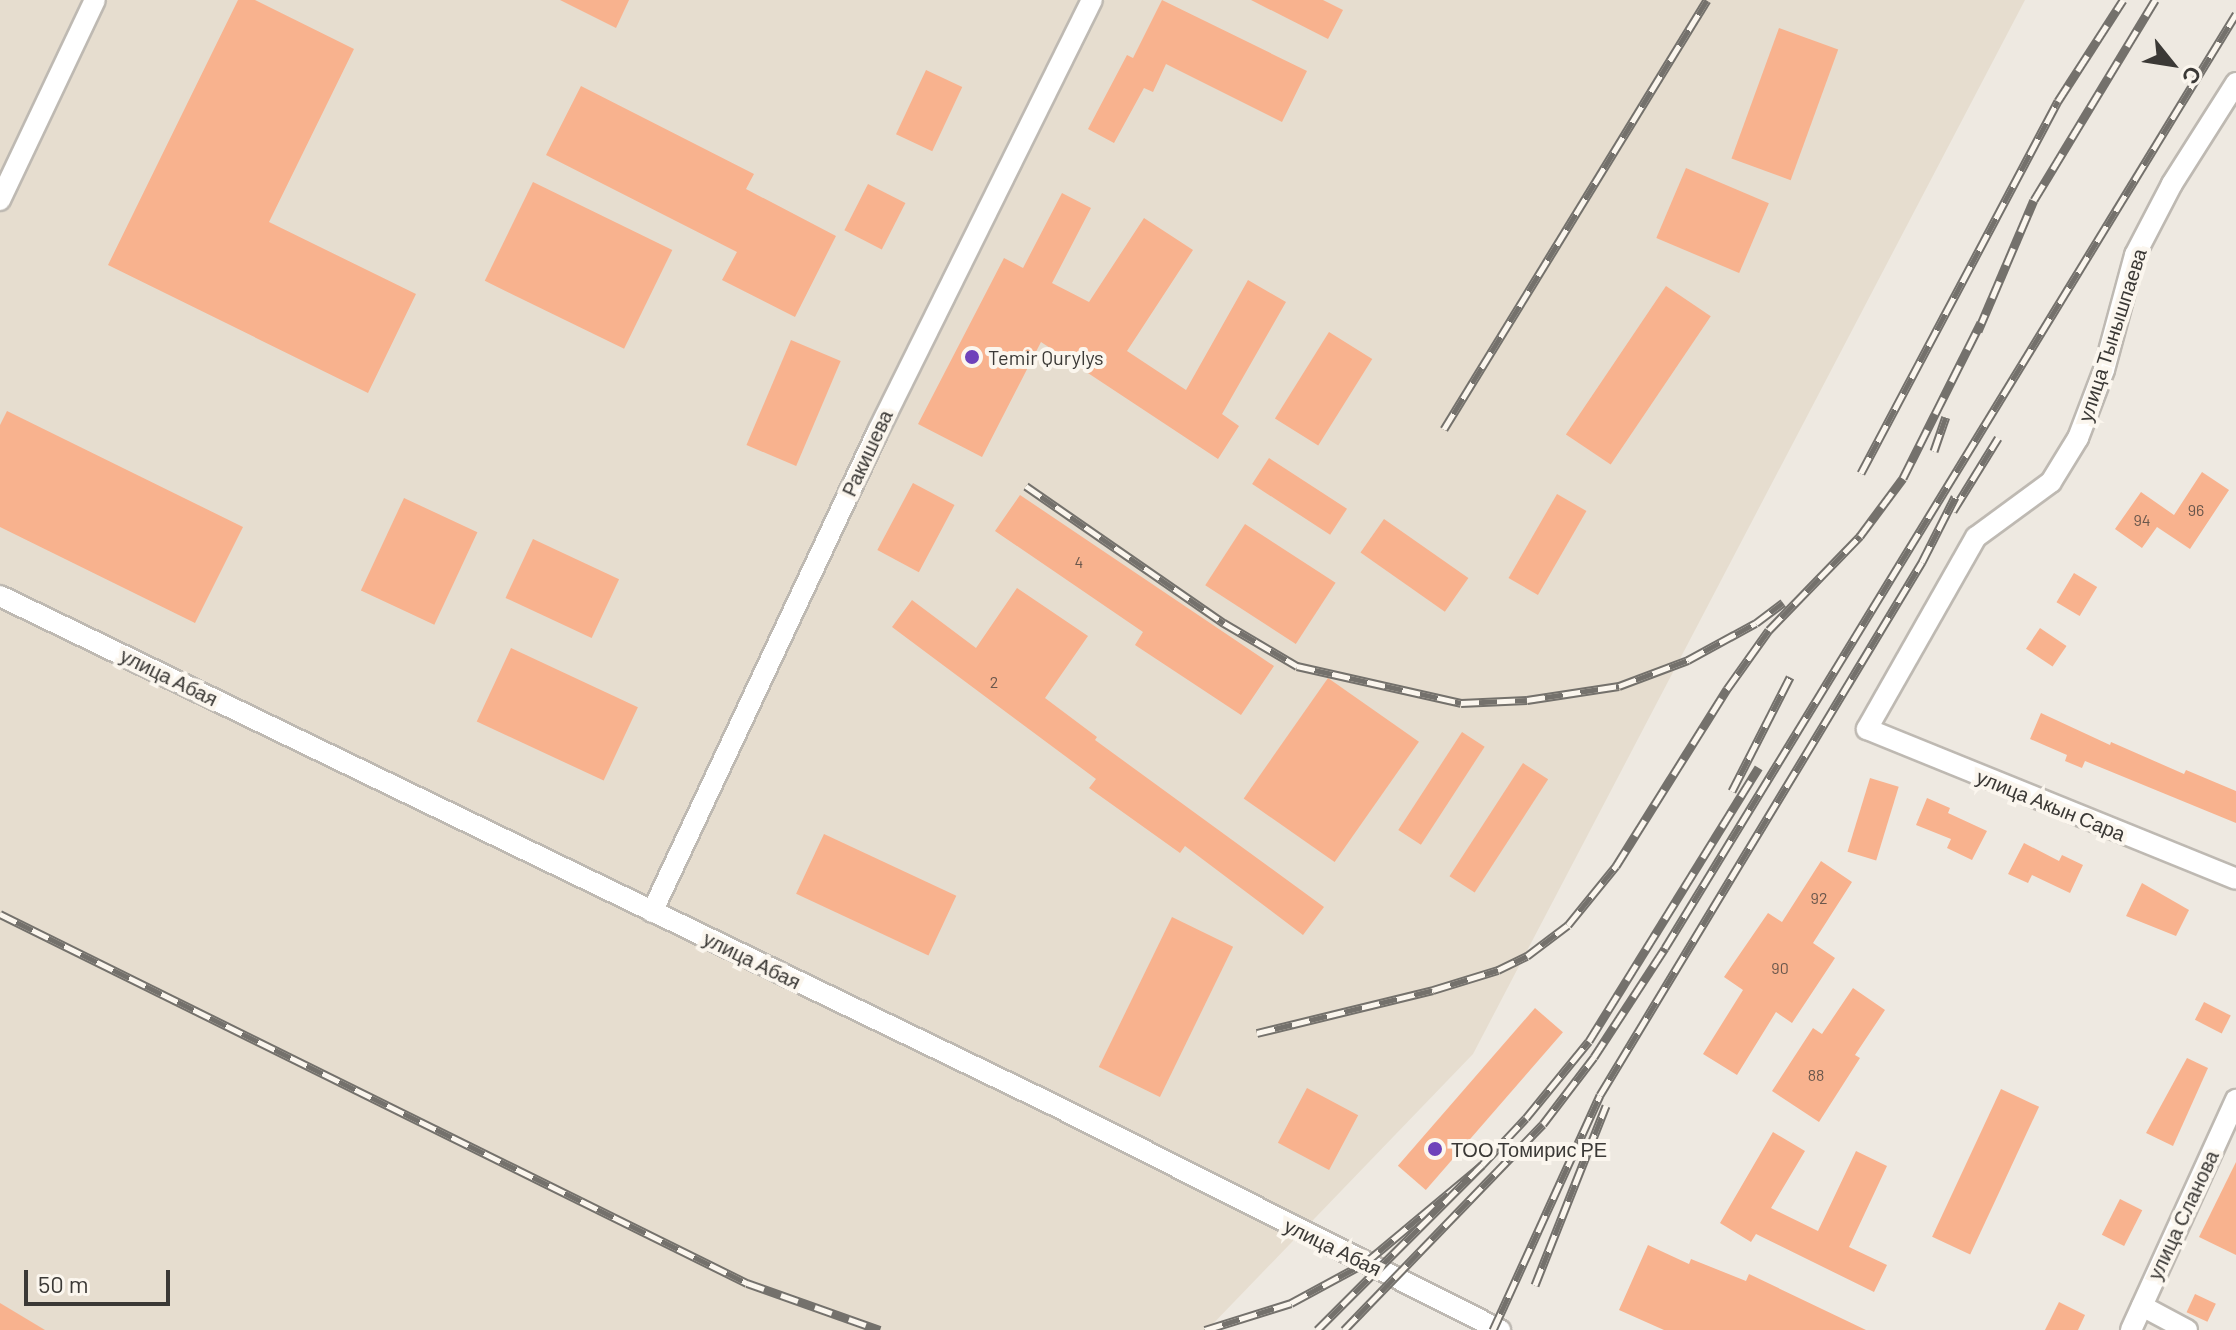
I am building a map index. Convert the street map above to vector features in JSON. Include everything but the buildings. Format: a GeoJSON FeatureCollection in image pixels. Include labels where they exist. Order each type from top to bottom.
{"type":"FeatureCollection","features":[{"type":"Feature","properties":{"kind":"street"},"geometry":{"type":"LineString","coordinates":[[0,200],[95,0]]}},
{"type":"Feature","properties":{"kind":"street","name":"Ракишева"},"geometry":{"type":"LineString","coordinates":[[652,912],[878,431],[1092,0]]}},
{"type":"Feature","properties":{"kind":"street","name":"улица Тынышпаева"},"geometry":{"type":"LineString","coordinates":[[1867,729],[1976,537],[2051,482],[2078,438],[2104,370],[2135,255],[2172,184],[2236,83]]}},
{"type":"Feature","properties":{"kind":"street","name":"улица Абая"},"geometry":{"type":"LineString","coordinates":[[0,596],[1052,1104],[1500,1330]]}},
{"type":"Feature","properties":{"kind":"street","name":"улица Акын Сара"},"geometry":{"type":"LineString","coordinates":[[1867,729],[2236,879]]}},
{"type":"Feature","properties":{"kind":"street","name":"улица Сланова"},"geometry":{"type":"LineString","coordinates":[[2131,1330],[2234,1109]]}},
{"type":"Feature","properties":{"kind":"street"},"geometry":{"type":"LineString","coordinates":[[2142,1306],[2187,1330]]}},
{"type":"Feature","properties":{"kind":"shaded area"},"geometry":{"type":"Polygon","coordinates":[[[0,0],[2025,0],[1473,1054],[1207,1330],[0,1330],[0,0]]]}},
{"type":"Feature","properties":{"kind":"railway"},"geometry":{"type":"LineString","coordinates":[[1444,429],[1707,0]]}},
{"type":"Feature","properties":{"kind":"railway"},"geometry":{"type":"LineString","coordinates":[[1861,473],[2058,101],[2123,0]]}},
{"type":"Feature","properties":{"kind":"railway"},"geometry":{"type":"LineString","coordinates":[[1978,331],[2034,200],[2155,0]]}},
{"type":"Feature","properties":{"kind":"railway"},"geometry":{"type":"LineString","coordinates":[[1344,1330],[1543,1124],[1594,1057],[1665,948],[2236,14]]}},
{"type":"Feature","properties":{"kind":"railway"},"geometry":{"type":"LineString","coordinates":[[1257,1033],[1433,990],[1498,970],[1527,956],[1568,925],[1616,866],[1727,689],[1769,630],[1860,536],[1903,478],[1981,322]]}},
{"type":"Feature","properties":{"kind":"railway"},"geometry":{"type":"LineString","coordinates":[[1934,451],[1946,417]]}},
{"type":"Feature","properties":{"kind":"railway"},"geometry":{"type":"LineString","coordinates":[[1953,511],[1998,438]]}},
{"type":"Feature","properties":{"kind":"railway"},"geometry":{"type":"LineString","coordinates":[[1026,486],[1224,623],[1297,666],[1461,703],[1527,700],[1619,686],[1688,660],[1756,623],[1783,603]]}},
{"type":"Feature","properties":{"kind":"railway"},"geometry":{"type":"LineString","coordinates":[[1493,1330],[1600,1095],[1922,562],[1955,497]]}},
{"type":"Feature","properties":{"kind":"railway"},"geometry":{"type":"LineString","coordinates":[[1732,791],[1790,677]]}},
{"type":"Feature","properties":{"kind":"railway"},"geometry":{"type":"LineString","coordinates":[[1482,1165],[1526,1118],[1589,1041],[1759,767]]}},
{"type":"Feature","properties":{"kind":"railway"},"geometry":{"type":"LineString","coordinates":[[0,914],[747,1283],[880,1330]]}},
{"type":"Feature","properties":{"kind":"railway"},"geometry":{"type":"LineString","coordinates":[[1535,1285],[1606,1106]]}},
{"type":"Feature","properties":{"kind":"railway"},"geometry":{"type":"LineString","coordinates":[[1205,1330],[1291,1303],[1365,1263],[1482,1165],[1317,1330]]}},
{"type":"Feature","properties":{"kind":"place","name":"Temir Qurylys"},"geometry":{"type":"Point","coordinates":[972,357]}},
{"type":"Feature","properties":{"kind":"place","name":"ТОО Томирис РЕ"},"geometry":{"type":"Point","coordinates":[1435,1149]}}]}
